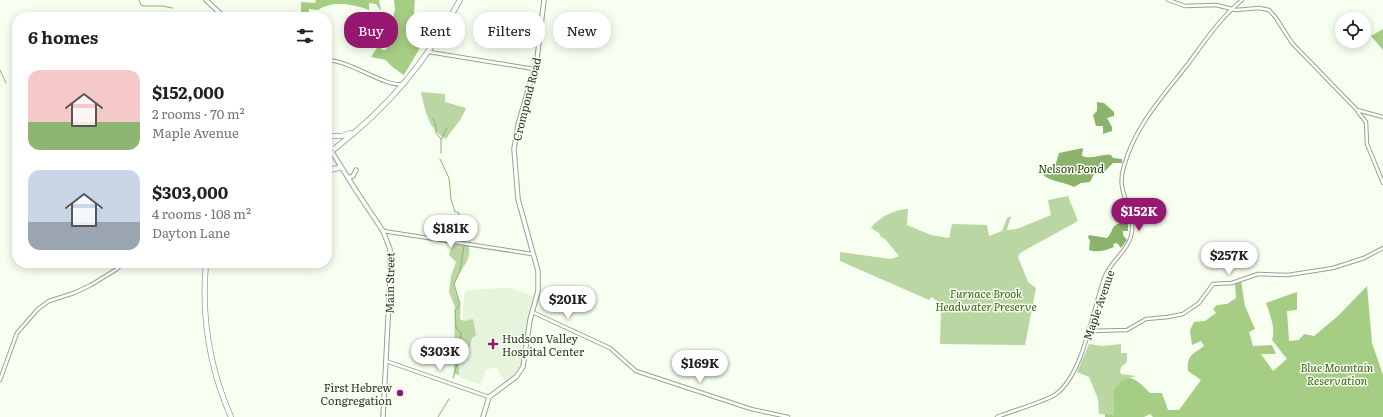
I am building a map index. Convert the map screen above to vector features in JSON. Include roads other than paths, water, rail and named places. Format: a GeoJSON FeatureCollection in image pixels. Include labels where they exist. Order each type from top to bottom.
{"type":"FeatureCollection","features":[{"type":"Feature","properties":{"kind":"highway"},"geometry":{"type":"LineString","coordinates":[[332,149],[376,114],[405,83],[429,52],[460,0]]}},
{"type":"Feature","properties":{"kind":"highway"},"geometry":{"type":"LineString","coordinates":[[332,148],[375,113],[398,86],[405,83]]}},
{"type":"Feature","properties":{"kind":"highway"},"geometry":{"type":"LineString","coordinates":[[332,136],[351,133]]}},
{"type":"Feature","properties":{"kind":"highway"},"geometry":{"type":"LineString","coordinates":[[338,136],[342,140]]}},
{"type":"Feature","properties":{"kind":"highway"},"geometry":{"type":"LineString","coordinates":[[332,169],[341,167]]}},
{"type":"Feature","properties":{"kind":"highway"},"geometry":{"type":"LineString","coordinates":[[204,268],[206,339],[216,378],[230,417]]}},
{"type":"Feature","properties":{"kind":"main road"},"geometry":{"type":"LineString","coordinates":[[206,0],[219,12]]}},
{"type":"Feature","properties":{"kind":"main road","name":"Crompond Road"},"geometry":{"type":"LineString","coordinates":[[489,397],[516,377],[522,370],[539,282],[538,271],[532,254],[518,199],[514,155],[518,125],[534,69],[544,0]]}},
{"type":"Feature","properties":{"kind":"main road","name":"Main Street"},"geometry":{"type":"LineString","coordinates":[[332,152],[383,231],[390,249],[391,266],[382,417]]}},
{"type":"Feature","properties":{"kind":"main road"},"geometry":{"type":"LineString","coordinates":[[348,178],[353,176],[356,170]]}},
{"type":"Feature","properties":{"kind":"main road"},"geometry":{"type":"LineString","coordinates":[[483,417],[489,397]]}},
{"type":"Feature","properties":{"kind":"street"},"geometry":{"type":"LineString","coordinates":[[1168,0],[1185,6],[1216,5],[1240,10],[1262,8],[1271,12],[1292,43],[1357,110],[1366,122],[1368,148],[1383,183]]}},
{"type":"Feature","properties":{"kind":"street","name":"Maple Avenue"},"geometry":{"type":"LineString","coordinates":[[997,417],[1049,398],[1060,391],[1078,362],[1106,275],[1113,262],[1126,247],[1132,233],[1132,217],[1120,182],[1126,158],[1141,126],[1231,8],[1242,0]]}},
{"type":"Feature","properties":{"kind":"street"},"geometry":{"type":"LineString","coordinates":[[429,52],[534,69]]}},
{"type":"Feature","properties":{"kind":"street"},"geometry":{"type":"LineString","coordinates":[[332,61],[349,65],[398,86]]}},
{"type":"Feature","properties":{"kind":"street"},"geometry":{"type":"LineString","coordinates":[[1357,110],[1383,117]]}},
{"type":"Feature","properties":{"kind":"street"},"geometry":{"type":"LineString","coordinates":[[383,231],[532,254]]}},
{"type":"Feature","properties":{"kind":"street"},"geometry":{"type":"LineString","coordinates":[[1089,331],[1127,330],[1146,319],[1183,314],[1199,303],[1213,284],[1232,283],[1258,274],[1288,275],[1333,268],[1364,258],[1383,248]]}},
{"type":"Feature","properties":{"kind":"street"},"geometry":{"type":"LineString","coordinates":[[0,380],[18,333],[38,309],[49,301],[74,293],[91,285],[118,268]]}},
{"type":"Feature","properties":{"kind":"street"},"geometry":{"type":"LineString","coordinates":[[532,312],[610,348],[636,371],[751,409],[788,417]]}},
{"type":"Feature","properties":{"kind":"street"},"geometry":{"type":"LineString","coordinates":[[385,360],[489,397]]}},
{"type":"Feature","properties":{"kind":"water"},"geometry":{"type":"Polygon","coordinates":[[[1097,102],[1104,103],[1114,112],[1114,116],[1107,118],[1112,127],[1112,131],[1103,134],[1103,126],[1096,126],[1093,115],[1097,111],[1097,102]]]}},
{"type":"Feature","properties":{"kind":"water","name":"Nelson Pond"},"geometry":{"type":"Polygon","coordinates":[[[1083,148],[1082,156],[1090,157],[1111,155],[1113,158],[1122,159],[1122,163],[1113,163],[1104,172],[1094,174],[1090,182],[1081,183],[1074,187],[1050,179],[1043,175],[1056,163],[1059,153],[1083,148]]]}},
{"type":"Feature","properties":{"kind":"water"},"geometry":{"type":"Polygon","coordinates":[[[1123,222],[1128,223],[1128,231],[1123,231],[1123,235],[1127,240],[1121,248],[1115,243],[1113,245],[1114,247],[1105,250],[1089,250],[1089,235],[1107,238],[1116,225],[1123,222]]]}},
{"type":"Feature","properties":{"kind":"waterway"},"geometry":{"type":"LineString","coordinates":[[139,0],[141,5],[144,6],[163,6],[172,8]]}},
{"type":"Feature","properties":{"kind":"waterway"},"geometry":{"type":"LineString","coordinates":[[0,70],[6,83]]}},
{"type":"Feature","properties":{"kind":"waterway"},"geometry":{"type":"LineString","coordinates":[[433,118],[436,125],[436,133],[441,139]]}},
{"type":"Feature","properties":{"kind":"waterway"},"geometry":{"type":"LineString","coordinates":[[441,153],[441,140],[447,128]]}},
{"type":"Feature","properties":{"kind":"waterway"},"geometry":{"type":"LineString","coordinates":[[440,159],[449,178],[451,199],[455,212],[458,212],[460,217]]}},
{"type":"Feature","properties":{"kind":"waterway"},"geometry":{"type":"LineString","coordinates":[[453,378],[456,368],[461,333],[456,328],[455,310],[460,304],[454,284],[460,271],[464,246]]}},
{"type":"Feature","properties":{"kind":"waterway"},"geometry":{"type":"LineString","coordinates":[[438,417],[449,399]]}},
{"type":"Feature","properties":{"kind":"place","name":"Hudson Valley Hospital Center"},"geometry":{"type":"Point","coordinates":[493,344]}},
{"type":"Feature","properties":{"kind":"place","name":"First Hebrew Congregation"},"geometry":{"type":"Point","coordinates":[400,393]}},
{"type":"Feature","properties":{"kind":"park label","name":"Furnace Brook Headwater Preserve"},"geometry":{"type":"Point","coordinates":[986,299]}},
{"type":"Feature","properties":{"kind":"park label","name":"Blue Mountain Reservation"},"geometry":{"type":"Point","coordinates":[1337,373]}}]}
